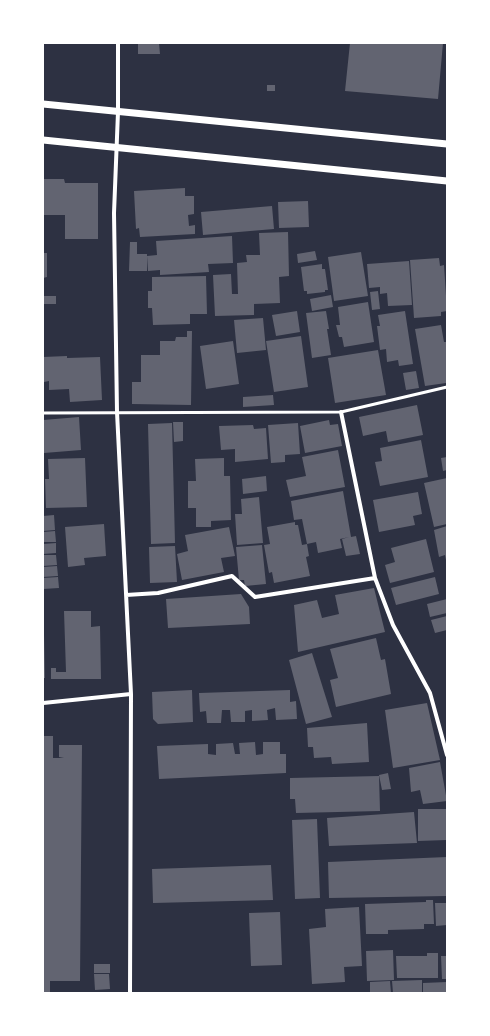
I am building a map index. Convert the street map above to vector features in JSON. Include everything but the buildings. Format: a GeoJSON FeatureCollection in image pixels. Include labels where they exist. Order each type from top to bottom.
{"type":"FeatureCollection","features":[{"type":"Feature","properties":{"kind":"street"},"geometry":{"type":"LineString","coordinates":[[118,43],[118,112],[114,213],[117,412],[131,694],[130,993]]}},
{"type":"Feature","properties":{"kind":"street"},"geometry":{"type":"LineString","coordinates":[[43,104],[447,144]]}},
{"type":"Feature","properties":{"kind":"street"},"geometry":{"type":"LineString","coordinates":[[43,140],[447,181]]}},
{"type":"Feature","properties":{"kind":"street"},"geometry":{"type":"LineString","coordinates":[[341,412],[375,578],[393,625],[430,694],[447,755]]}},
{"type":"Feature","properties":{"kind":"street"},"geometry":{"type":"LineString","coordinates":[[126,595],[158,593],[232,576],[255,597],[375,578]]}},
{"type":"Feature","properties":{"kind":"street"},"geometry":{"type":"LineString","coordinates":[[43,703],[131,694]]}},
{"type":"Feature","properties":{"kind":"lane"},"geometry":{"type":"LineString","coordinates":[[43,413],[341,412],[447,388]]}}]}
